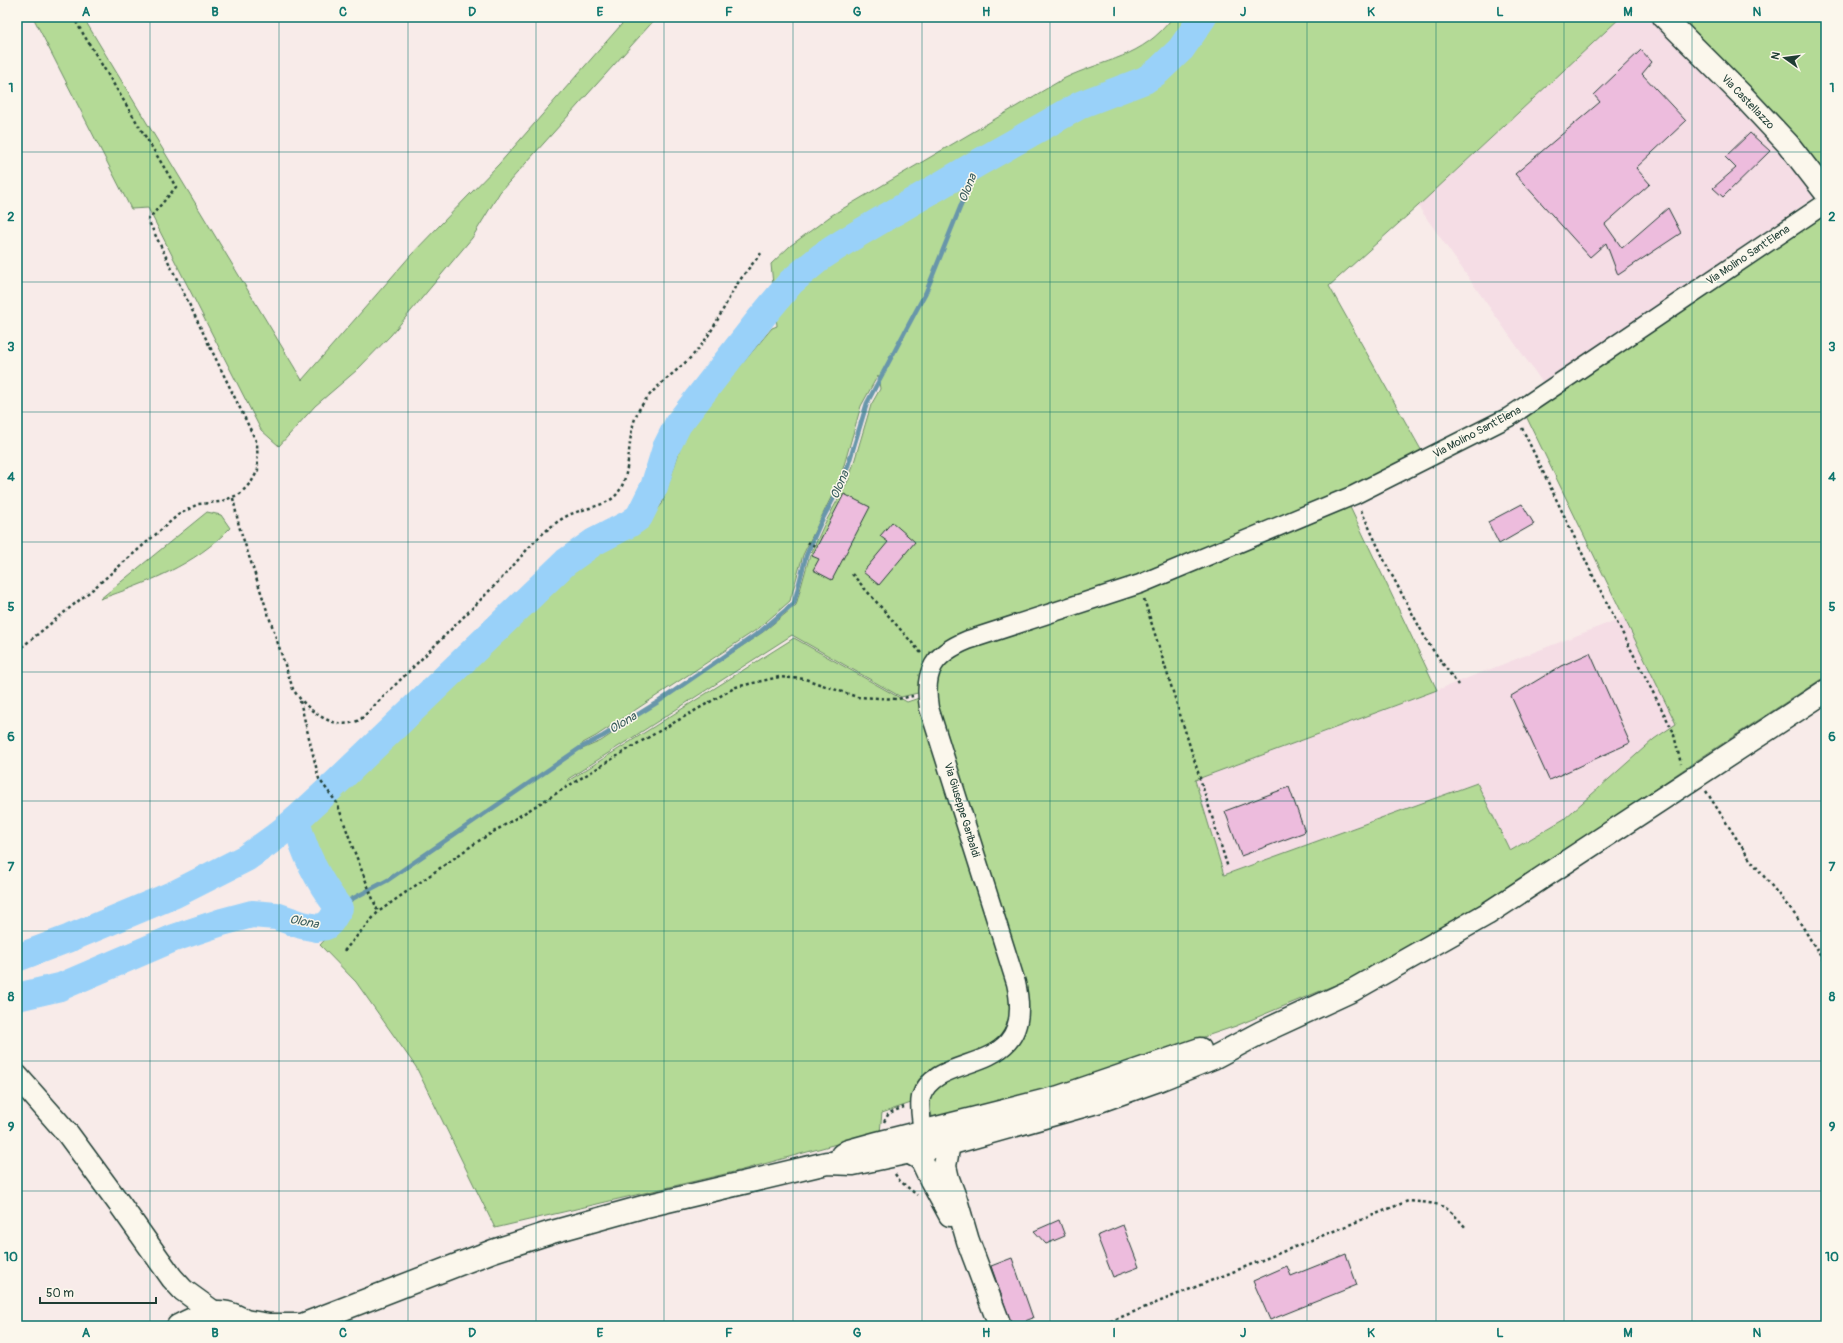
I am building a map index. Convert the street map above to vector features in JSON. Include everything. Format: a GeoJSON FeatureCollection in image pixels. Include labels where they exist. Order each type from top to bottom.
{"type":"FeatureCollection","features":[{"type":"Feature","properties":{"kind":"street","name":"Via Castellazzo"},"geometry":{"type":"LineString","coordinates":[[1664,17],[1742,95],[1788,144],[1826,193]]}},
{"type":"Feature","properties":{"kind":"street","name":"Via Molino Sant'Elena"},"geometry":{"type":"LineString","coordinates":[[1140,584],[1354,495],[1515,413],[1826,203]]}},
{"type":"Feature","properties":{"kind":"street","name":"Via Giuseppe Garibaldi"},"geometry":{"type":"LineString","coordinates":[[922,1125],[920,1102],[927,1087],[940,1076],[991,1055],[1008,1041],[1018,1022],[1020,1001],[1014,975],[929,708],[927,682],[933,666],[938,658],[947,650],[961,643],[1140,584]]}},
{"type":"Feature","properties":{"kind":"street"},"geometry":{"type":"LineString","coordinates":[[172,1278],[177,1305],[178,1326],[197,1316],[212,1311],[226,1312],[248,1323],[302,1326],[493,1251],[552,1232],[646,1206],[827,1163],[853,1164],[919,1155],[949,1144],[1097,1102],[1156,1081],[1213,1058],[1262,1032],[1353,990],[1454,934],[1494,910],[1690,779],[1826,691]]}},
{"type":"Feature","properties":{"kind":"street"},"geometry":{"type":"LineString","coordinates":[[827,1163],[848,1151],[1059,1097],[1210,1045],[1262,1032]]}},
{"type":"Feature","properties":{"kind":"street"},"geometry":{"type":"LineString","coordinates":[[919,1155],[926,1141],[1070,1103],[1138,1070]]}},
{"type":"Feature","properties":{"kind":"street"},"geometry":{"type":"LineString","coordinates":[[17,1076],[68,1134],[172,1278],[183,1290],[212,1311]]}},
{"type":"Feature","properties":{"kind":"street"},"geometry":{"type":"LineString","coordinates":[[949,1144],[945,1166],[968,1241],[1000,1326]]}},
{"type":"Feature","properties":{"kind":"street"},"geometry":{"type":"LineString","coordinates":[[919,1155],[938,1193],[968,1241]]}},
{"type":"Feature","properties":{"kind":"path"},"geometry":{"type":"LineString","coordinates":[[17,651],[93,589],[178,515],[198,504],[220,502],[233,498],[240,494],[252,481],[258,470],[257,443],[148,220],[176,187],[73,17]]}},
{"type":"Feature","properties":{"kind":"path"},"geometry":{"type":"LineString","coordinates":[[233,498],[236,515],[293,689],[300,700],[314,712],[344,725],[354,723],[361,719],[506,574],[546,530],[571,515],[608,500],[616,494],[626,475],[632,426],[639,409],[652,392],[684,364],[711,333],[735,288],[763,251]]}},
{"type":"Feature","properties":{"kind":"path"},"geometry":{"type":"LineString","coordinates":[[1515,413],[1594,578],[1673,730],[1690,779],[1749,858],[1796,916],[1826,965]]}},
{"type":"Feature","properties":{"kind":"path"},"geometry":{"type":"LineString","coordinates":[[1354,495],[1387,566],[1428,643],[1458,685]]}},
{"type":"Feature","properties":{"kind":"path"},"geometry":{"type":"LineString","coordinates":[[806,542],[817,548]]}},
{"type":"Feature","properties":{"kind":"path"},"geometry":{"type":"LineString","coordinates":[[852,574],[933,666]]}},
{"type":"Feature","properties":{"kind":"path"},"geometry":{"type":"LineString","coordinates":[[1140,584],[1228,868]]}},
{"type":"Feature","properties":{"kind":"path"},"geometry":{"type":"LineString","coordinates":[[344,950],[378,912],[484,838],[635,745],[736,687],[780,677],[805,679],[857,697],[898,699],[927,693]]}},
{"type":"Feature","properties":{"kind":"path"},"geometry":{"type":"LineString","coordinates":[[300,700],[319,779],[337,803],[378,912]]}},
{"type":"Feature","properties":{"kind":"path"},"geometry":{"type":"LineString","coordinates":[[1099,1326],[1408,1201],[1441,1204],[1455,1215],[1466,1228]]}},
{"type":"Feature","properties":{"kind":"shaded area"},"geometry":{"type":"Polygon","coordinates":[[[1621,17],[1657,17],[1683,43],[1819,194],[1545,386],[1418,206],[1621,17]]]}},
{"type":"Feature","properties":{"kind":"shaded area"},"geometry":{"type":"Polygon","coordinates":[[[1624,617],[1676,724],[1654,739],[1564,819],[1510,851],[1477,783],[1224,875],[1195,780],[1437,690],[1624,617]]]}},
{"type":"Feature","properties":{"kind":"green space"},"geometry":{"type":"Polygon","coordinates":[[[33,17],[83,17],[302,380],[411,255],[499,164],[628,17],[657,17],[500,192],[472,238],[391,335],[357,370],[315,406],[279,446],[261,430],[148,208],[131,209],[33,17]]]}},
{"type":"Feature","properties":{"kind":"green space"},"geometry":{"type":"Polygon","coordinates":[[[1173,17],[1196,17],[1179,43],[1160,61],[1143,73],[1083,96],[1055,114],[1043,133],[1087,111],[1148,88],[1165,78],[1190,55],[1214,17],[1621,17],[1418,206],[1329,286],[1424,455],[1366,482],[1118,584],[948,643],[930,651],[922,692],[901,697],[792,635],[568,779],[568,781],[794,638],[907,702],[922,697],[1014,998],[1006,1032],[985,1050],[954,1061],[922,1076],[914,1102],[882,1113],[880,1132],[742,1170],[495,1228],[416,1067],[356,982],[320,945],[346,917],[341,898],[319,867],[302,821],[347,788],[441,693],[506,637],[575,570],[603,551],[638,533],[662,504],[686,431],[772,328],[777,326],[771,264],[790,246],[832,215],[1063,79],[1136,50],[1161,31],[1173,17]],[[878,375],[861,406],[840,479],[803,555],[790,601],[759,628],[596,736],[583,743],[580,750],[601,741],[763,632],[796,605],[809,558],[824,525],[849,479],[871,405],[880,389],[878,375]]]}},
{"type":"Feature","properties":{"kind":"green space"},"geometry":{"type":"Polygon","coordinates":[[[1673,17],[1826,17],[1826,184],[1673,17]]]}},
{"type":"Feature","properties":{"kind":"green space"},"geometry":{"type":"Polygon","coordinates":[[[1826,212],[1826,676],[1696,761],[1585,837],[1474,908],[1366,972],[1236,1026],[1047,1090],[934,1122],[928,1103],[931,1091],[946,1081],[970,1073],[1001,1056],[1026,1018],[933,701],[936,671],[962,650],[1349,505],[1437,690],[1195,780],[1224,875],[1477,783],[1510,851],[1564,819],[1654,739],[1676,724],[1526,416],[1826,212]]]}},
{"type":"Feature","properties":{"kind":"green space"},"geometry":{"type":"Polygon","coordinates":[[[207,512],[221,515],[230,528],[216,541],[186,563],[170,571],[100,599],[207,512]]]}},
{"type":"Feature","properties":{"kind":"building"},"geometry":{"type":"Polygon","coordinates":[[[1641,50],[1652,62],[1642,74],[1686,121],[1636,168],[1650,184],[1605,224],[1622,248],[1668,208],[1681,233],[1618,275],[1606,243],[1590,257],[1515,174],[1600,102],[1594,95],[1641,50]]]}},
{"type":"Feature","properties":{"kind":"building"},"geometry":{"type":"Polygon","coordinates":[[[1750,133],[1770,151],[1723,197],[1713,188],[1736,168],[1725,157],[1750,133]]]}},
{"type":"Feature","properties":{"kind":"building"},"geometry":{"type":"Polygon","coordinates":[[[844,494],[870,507],[832,580],[813,570],[819,559],[812,556],[844,494]]]}},
{"type":"Feature","properties":{"kind":"building"},"geometry":{"type":"Polygon","coordinates":[[[1522,504],[1534,524],[1499,544],[1488,522],[1522,504]]]}},
{"type":"Feature","properties":{"kind":"building"},"geometry":{"type":"Polygon","coordinates":[[[892,522],[915,542],[879,585],[863,572],[888,542],[880,536],[892,522]]]}},
{"type":"Feature","properties":{"kind":"building"},"geometry":{"type":"Polygon","coordinates":[[[1590,653],[1630,743],[1549,780],[1511,696],[1561,666],[1590,653]]]}},
{"type":"Feature","properties":{"kind":"building"},"geometry":{"type":"Polygon","coordinates":[[[1289,787],[1305,832],[1241,856],[1225,811],[1289,787]]]}},
{"type":"Feature","properties":{"kind":"building"},"geometry":{"type":"Polygon","coordinates":[[[1059,1220],[1065,1236],[1046,1244],[1034,1231],[1059,1220]]]}},
{"type":"Feature","properties":{"kind":"building"},"geometry":{"type":"Polygon","coordinates":[[[1123,1225],[1139,1267],[1113,1277],[1097,1236],[1123,1225]]]}},
{"type":"Feature","properties":{"kind":"building"},"geometry":{"type":"Polygon","coordinates":[[[1346,1254],[1357,1285],[1270,1320],[1253,1281],[1287,1266],[1291,1276],[1346,1254]]]}},
{"type":"Feature","properties":{"kind":"building"},"geometry":{"type":"Polygon","coordinates":[[[1012,1258],[1033,1318],[1012,1326],[991,1266],[1012,1258]]]}},
{"type":"Feature","properties":{"kind":"waterway","name":"Olona"},"geometry":{"type":"LineString","coordinates":[[17,958],[70,938],[175,894],[246,858],[274,838],[336,783],[566,562],[594,542],[629,524],[639,517],[654,487],[666,448],[678,424],[791,282],[821,257],[844,242],[978,163],[1082,104],[1145,80],[1158,71],[1181,49],[1203,17]]}},
{"type":"Feature","properties":{"kind":"waterway","name":"Olona"},"geometry":{"type":"LineString","coordinates":[[339,908],[350,900],[388,880],[580,748],[603,736],[658,702],[761,631],[794,603],[806,556],[820,524],[844,479],[867,403],[926,292],[978,163]]}},
{"type":"Feature","properties":{"kind":"waterway","name":"Olona"},"geometry":{"type":"LineString","coordinates":[[17,997],[60,987],[174,938],[252,914],[276,916],[302,925],[317,928],[326,926],[339,908],[313,867],[303,844],[296,820]]}}]}
